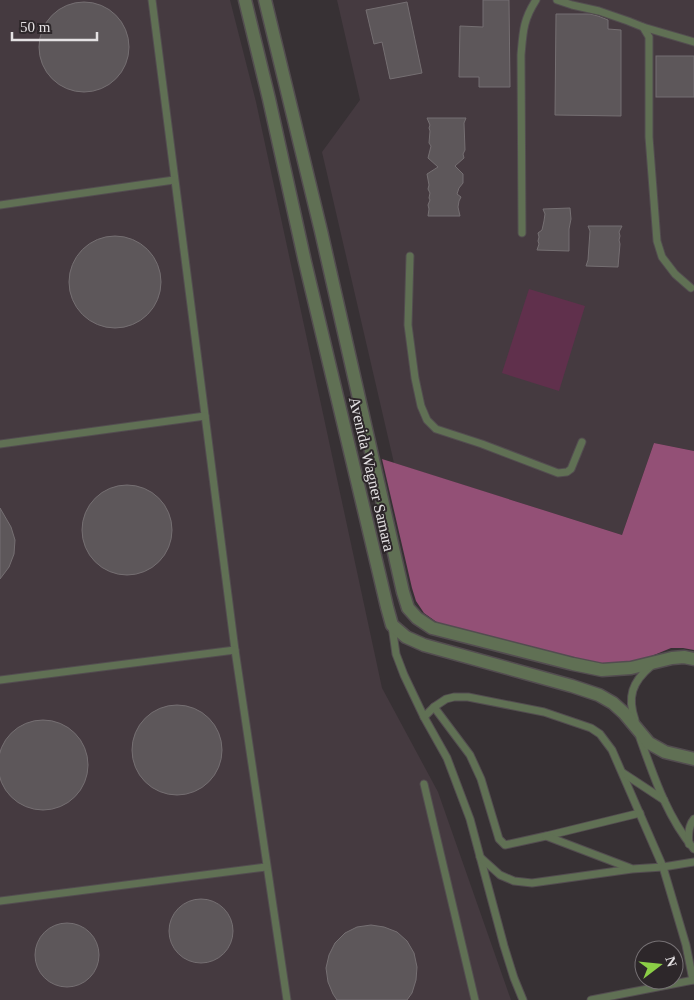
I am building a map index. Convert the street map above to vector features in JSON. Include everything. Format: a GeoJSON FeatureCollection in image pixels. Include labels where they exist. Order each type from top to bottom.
{"type":"FeatureCollection","features":[{"type":"Feature","properties":{"kind":"street","name":"Avenida Wagner Samara"},"geometry":{"type":"LineString","coordinates":[[245,0],[305,262],[392,625]]}},
{"type":"Feature","properties":{"kind":"street","name":"Avenida Wagner Samara"},"geometry":{"type":"LineString","coordinates":[[265,0],[319,221],[408,608],[417,618],[432,628],[602,670],[631,668],[684,657],[694,659]]}},
{"type":"Feature","properties":{"kind":"street"},"geometry":{"type":"LineString","coordinates":[[392,625],[406,638],[424,645],[599,695],[624,713],[648,743],[665,752],[694,759]]}},
{"type":"Feature","properties":{"kind":"lane"},"geometry":{"type":"LineString","coordinates":[[152,0],[235,650],[287,1000]]}},
{"type":"Feature","properties":{"kind":"lane"},"geometry":{"type":"LineString","coordinates":[[522,233],[521,55],[526,18],[536,0]]}},
{"type":"Feature","properties":{"kind":"lane"},"geometry":{"type":"LineString","coordinates":[[557,0],[599,11],[642,27],[694,42]]}},
{"type":"Feature","properties":{"kind":"lane"},"geometry":{"type":"LineString","coordinates":[[642,27],[648,37],[649,44],[649,137],[657,241],[662,257],[675,274],[691,288]]}},
{"type":"Feature","properties":{"kind":"lane"},"geometry":{"type":"LineString","coordinates":[[0,205],[174,180]]}},
{"type":"Feature","properties":{"kind":"lane"},"geometry":{"type":"LineString","coordinates":[[410,256],[408,325],[415,378],[421,406],[427,420],[436,429],[558,473],[567,472],[571,468],[582,442]]}},
{"type":"Feature","properties":{"kind":"lane"},"geometry":{"type":"LineString","coordinates":[[0,444],[205,416]]}},
{"type":"Feature","properties":{"kind":"lane"},"geometry":{"type":"LineString","coordinates":[[392,625],[396,654],[404,675],[424,717],[447,758],[470,819],[506,954],[523,1000]]}},
{"type":"Feature","properties":{"kind":"lane"},"geometry":{"type":"LineString","coordinates":[[0,680],[235,650]]}},
{"type":"Feature","properties":{"kind":"lane"},"geometry":{"type":"LineString","coordinates":[[654,663],[641,674],[633,691],[631,709],[664,801],[680,832],[692,847]]}},
{"type":"Feature","properties":{"kind":"lane"},"geometry":{"type":"LineString","coordinates":[[424,717],[446,699],[468,697],[544,712],[591,728],[600,734],[612,750],[663,867],[686,945],[694,980],[591,1000]]}},
{"type":"Feature","properties":{"kind":"lane"},"geometry":{"type":"LineString","coordinates":[[434,707],[470,755],[481,779],[501,843],[508,845],[640,813]]}},
{"type":"Feature","properties":{"kind":"lane"},"geometry":{"type":"LineString","coordinates":[[623,773],[664,801]]}},
{"type":"Feature","properties":{"kind":"lane"},"geometry":{"type":"LineString","coordinates":[[424,784],[475,1000]]}},
{"type":"Feature","properties":{"kind":"lane"},"geometry":{"type":"LineString","coordinates":[[692,847],[689,837],[690,826],[694,819]]}},
{"type":"Feature","properties":{"kind":"lane"},"geometry":{"type":"LineString","coordinates":[[546,836],[632,869]]}},
{"type":"Feature","properties":{"kind":"lane"},"geometry":{"type":"LineString","coordinates":[[480,857],[500,875],[514,881],[532,884],[694,862]]}},
{"type":"Feature","properties":{"kind":"lane"},"geometry":{"type":"LineString","coordinates":[[0,901],[266,867]]}},
{"type":"Feature","properties":{"kind":"shaded area"},"geometry":{"type":"Polygon","coordinates":[[[0,0],[230,0],[256,102],[382,688],[438,792],[511,1000],[0,1000],[0,0]]]}},
{"type":"Feature","properties":{"kind":"shaded area"},"geometry":{"type":"Polygon","coordinates":[[[337,0],[694,0],[694,451],[654,443],[622,535],[394,463],[322,152],[360,100],[337,0]]]}},
{"type":"Feature","properties":{"kind":"shaded area"},"geometry":{"type":"Polygon","coordinates":[[[529,289],[585,306],[559,391],[502,373],[529,289]]]}},
{"type":"Feature","properties":{"kind":"shaded area"},"geometry":{"type":"Polygon","coordinates":[[[654,443],[694,451],[694,650],[671,648],[637,662],[605,666],[438,623],[424,613],[416,601],[412,588],[382,459],[622,535],[654,443]]]}},
{"type":"Feature","properties":{"kind":"building"},"geometry":{"type":"Polygon","coordinates":[[[483,0],[509,0],[510,87],[479,87],[479,77],[459,77],[460,26],[483,27],[483,0]]]}},
{"type":"Feature","properties":{"kind":"building"},"geometry":{"type":"Polygon","coordinates":[[[75,2],[93,2],[109,9],[122,22],[129,38],[129,56],[122,72],[109,85],[93,92],[75,92],[59,85],[46,72],[39,56],[39,38],[46,22],[59,9],[75,2]]]}},
{"type":"Feature","properties":{"kind":"building"},"geometry":{"type":"Polygon","coordinates":[[[407,2],[422,73],[390,79],[382,42],[374,44],[366,10],[407,2]]]}},
{"type":"Feature","properties":{"kind":"building"},"geometry":{"type":"Polygon","coordinates":[[[556,14],[590,14],[608,20],[608,29],[621,30],[621,116],[555,115],[556,14]]]}},
{"type":"Feature","properties":{"kind":"building"},"geometry":{"type":"Polygon","coordinates":[[[656,56],[694,56],[694,97],[656,97],[656,56]]]}},
{"type":"Feature","properties":{"kind":"building"},"geometry":{"type":"Polygon","coordinates":[[[427,118],[466,118],[464,123],[464,158],[455,166],[463,174],[463,183],[457,194],[461,197],[458,207],[460,216],[428,216],[430,193],[427,174],[438,167],[428,158],[431,146],[429,143],[430,125],[427,118]]]}},
{"type":"Feature","properties":{"kind":"building"},"geometry":{"type":"Polygon","coordinates":[[[570,208],[569,251],[537,250],[539,244],[538,233],[542,230],[544,221],[545,214],[543,209],[570,208]]]}},
{"type":"Feature","properties":{"kind":"building"},"geometry":{"type":"Polygon","coordinates":[[[588,226],[622,226],[619,232],[618,267],[586,266],[590,231],[588,226]]]}},
{"type":"Feature","properties":{"kind":"building"},"geometry":{"type":"Polygon","coordinates":[[[115,236],[132,240],[147,250],[157,265],[161,282],[157,299],[147,314],[132,324],[115,328],[98,324],[83,314],[73,299],[69,282],[73,265],[83,250],[98,240],[115,236]]]}},
{"type":"Feature","properties":{"kind":"building"},"geometry":{"type":"Polygon","coordinates":[[[118,485],[136,485],[152,492],[165,505],[172,521],[172,539],[165,555],[152,568],[136,575],[118,575],[102,568],[89,555],[82,539],[82,521],[89,505],[102,492],[118,485]]]}},
{"type":"Feature","properties":{"kind":"building"},"geometry":{"type":"Polygon","coordinates":[[[0,508],[11,527],[15,540],[14,554],[9,567],[0,579],[0,508]]]}},
{"type":"Feature","properties":{"kind":"building"},"geometry":{"type":"Polygon","coordinates":[[[168,705],[186,705],[202,712],[215,725],[222,741],[222,759],[215,775],[202,788],[186,795],[168,795],[152,788],[139,775],[132,759],[132,741],[139,725],[152,712],[168,705]]]}},
{"type":"Feature","properties":{"kind":"building"},"geometry":{"type":"Polygon","coordinates":[[[43,720],[60,723],[75,733],[85,748],[88,765],[85,782],[75,797],[60,807],[43,810],[26,807],[11,797],[1,782],[-2,765],[1,748],[11,733],[26,723],[43,720]]]}},
{"type":"Feature","properties":{"kind":"building"},"geometry":{"type":"Polygon","coordinates":[[[201,899],[219,905],[227,913],[233,931],[227,949],[219,957],[201,963],[183,957],[175,949],[169,931],[175,913],[183,905],[201,899]]]}},
{"type":"Feature","properties":{"kind":"building"},"geometry":{"type":"Polygon","coordinates":[[[67,923],[85,929],[93,937],[99,955],[93,973],[85,981],[67,987],[49,981],[41,973],[35,955],[41,937],[49,929],[67,923]]]}},
{"type":"Feature","properties":{"kind":"building"},"geometry":{"type":"Polygon","coordinates":[[[371,925],[397,932],[407,941],[414,953],[417,967],[416,980],[412,993],[407,1000],[337,1000],[333,994],[328,982],[326,968],[329,955],[335,943],[345,933],[357,927],[371,925]]]}}]}
